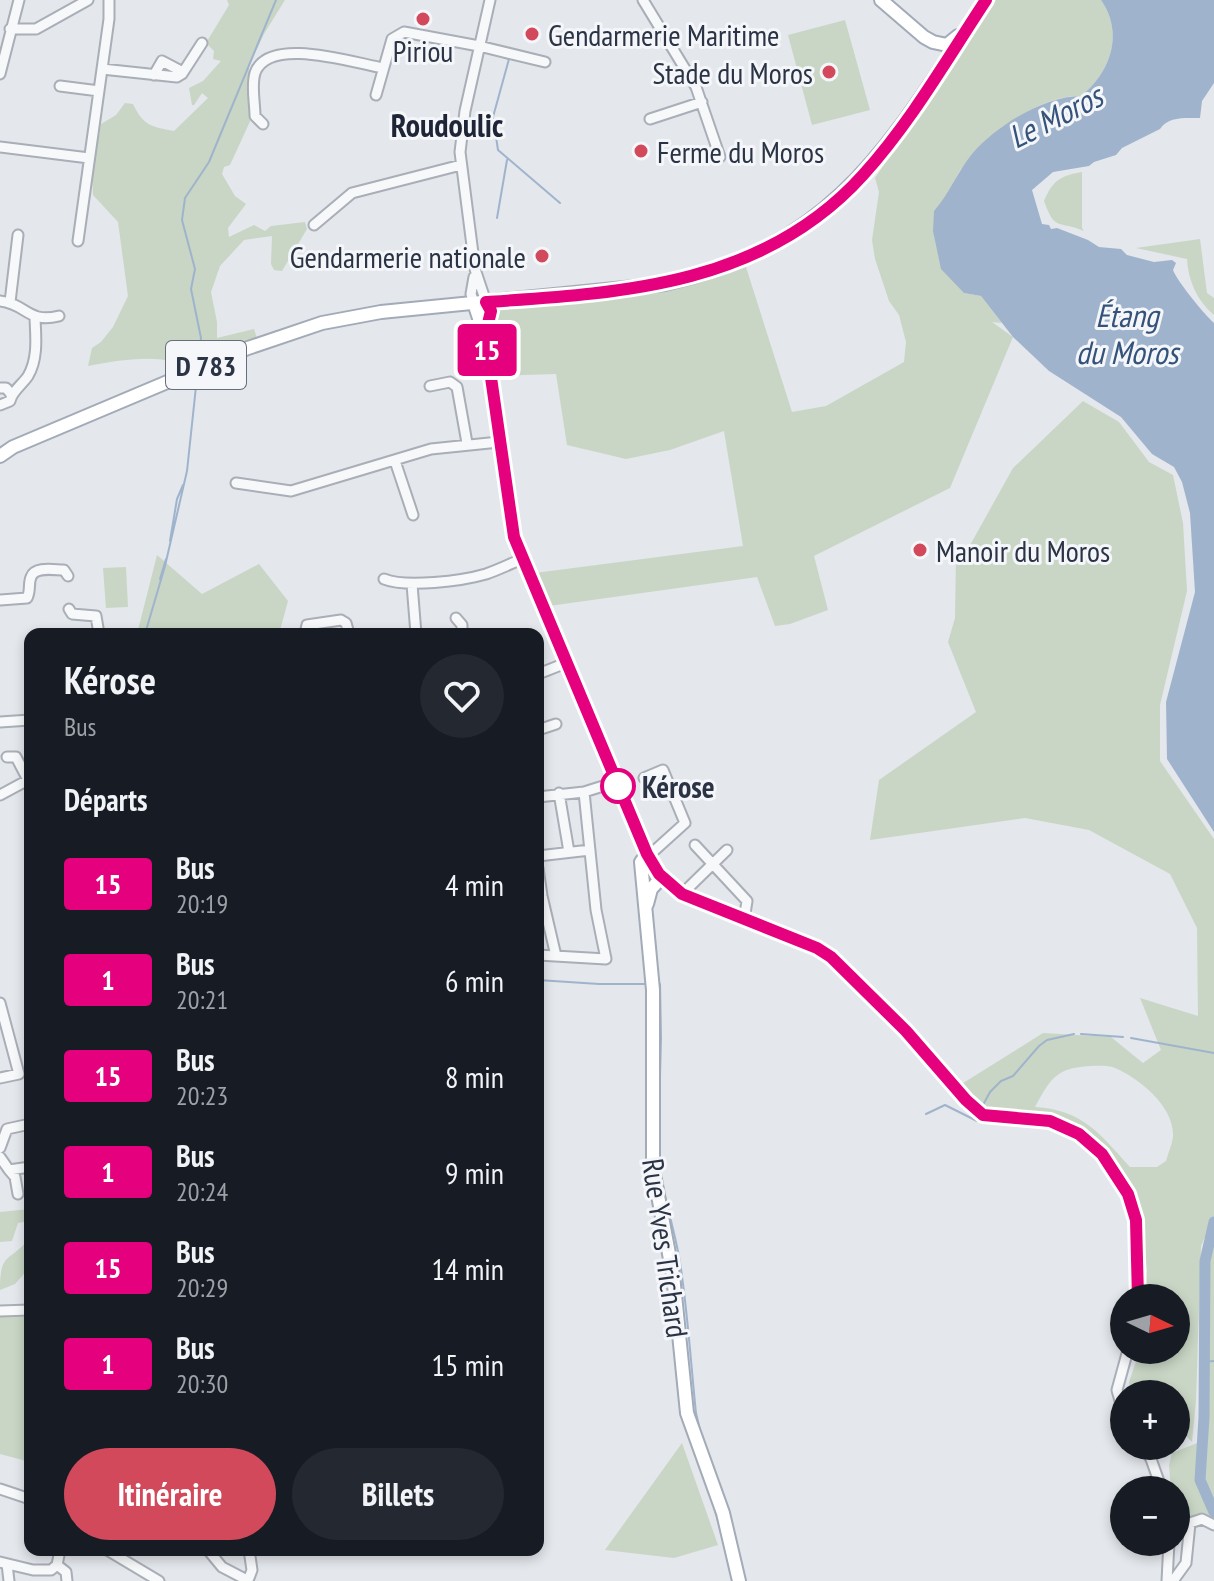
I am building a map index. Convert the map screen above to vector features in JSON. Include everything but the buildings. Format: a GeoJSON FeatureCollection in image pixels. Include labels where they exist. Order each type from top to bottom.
{"type":"FeatureCollection","features":[{"type":"Feature","properties":{"kind":"main road"},"geometry":{"type":"LineString","coordinates":[[881,0],[948,57]]}},
{"type":"Feature","properties":{"kind":"main road","name":"D 783"},"geometry":{"type":"LineString","coordinates":[[3,451],[285,334],[360,315],[665,284],[714,271],[757,253],[806,224],[870,168],[983,4]]}},
{"type":"Feature","properties":{"kind":"main road"},"geometry":{"type":"LineString","coordinates":[[931,43],[951,43],[972,22]]}},
{"type":"Feature","properties":{"kind":"main road"},"geometry":{"type":"LineString","coordinates":[[931,43],[937,74]]}},
{"type":"Feature","properties":{"kind":"main road"},"geometry":{"type":"LineString","coordinates":[[480,303],[509,513],[522,559],[647,854],[661,875]]}},
{"type":"Feature","properties":{"kind":"main road"},"geometry":{"type":"LineString","coordinates":[[643,885],[641,862],[647,854]]}},
{"type":"Feature","properties":{"kind":"main road"},"geometry":{"type":"LineString","coordinates":[[643,885],[649,876],[661,875]]}},
{"type":"Feature","properties":{"kind":"main road"},"geometry":{"type":"LineString","coordinates":[[647,906],[651,889],[661,875]]}},
{"type":"Feature","properties":{"kind":"main road","name":"Rue Yves Trichard"},"geometry":{"type":"LineString","coordinates":[[643,885],[653,990],[653,1169],[673,1275],[683,1389],[692,1433],[723,1513],[739,1581]]}},
{"type":"Feature","properties":{"kind":"street"},"geometry":{"type":"LineString","coordinates":[[0,74],[19,0]]}},
{"type":"Feature","properties":{"kind":"street"},"geometry":{"type":"LineString","coordinates":[[10,29],[36,29],[88,0]]}},
{"type":"Feature","properties":{"kind":"street"},"geometry":{"type":"LineString","coordinates":[[78,241],[109,0]]}},
{"type":"Feature","properties":{"kind":"street"},"geometry":{"type":"LineString","coordinates":[[480,303],[461,165],[462,125],[490,0]]}},
{"type":"Feature","properties":{"kind":"street"},"geometry":{"type":"LineString","coordinates":[[643,0],[702,102],[720,157]]}},
{"type":"Feature","properties":{"kind":"street"},"geometry":{"type":"LineString","coordinates":[[376,95],[392,39],[404,32],[545,62]]}},
{"type":"Feature","properties":{"kind":"street"},"geometry":{"type":"LineString","coordinates":[[102,69],[177,77],[202,43]]}},
{"type":"Feature","properties":{"kind":"street"},"geometry":{"type":"LineString","coordinates":[[263,124],[255,116],[254,80],[260,64],[272,55],[296,53],[383,68]]}},
{"type":"Feature","properties":{"kind":"street"},"geometry":{"type":"LineString","coordinates":[[154,75],[162,61],[183,72]]}},
{"type":"Feature","properties":{"kind":"street"},"geometry":{"type":"LineString","coordinates":[[60,86],[99,91]]}},
{"type":"Feature","properties":{"kind":"street"},"geometry":{"type":"LineString","coordinates":[[650,119],[702,102]]}},
{"type":"Feature","properties":{"kind":"street"},"geometry":{"type":"LineString","coordinates":[[0,147],[89,158]]}},
{"type":"Feature","properties":{"kind":"street"},"geometry":{"type":"LineString","coordinates":[[314,225],[348,195],[461,165]]}},
{"type":"Feature","properties":{"kind":"street"},"geometry":{"type":"LineString","coordinates":[[18,235],[5,302],[35,319],[59,316]]}},
{"type":"Feature","properties":{"kind":"street"},"geometry":{"type":"LineString","coordinates":[[0,405],[9,402],[11,394],[23,383],[35,362],[35,319]]}},
{"type":"Feature","properties":{"kind":"street"},"geometry":{"type":"LineString","coordinates":[[430,386],[450,382],[457,387],[467,443]]}},
{"type":"Feature","properties":{"kind":"street"},"geometry":{"type":"LineString","coordinates":[[0,388],[6,388],[11,394]]}},
{"type":"Feature","properties":{"kind":"street"},"geometry":{"type":"LineString","coordinates":[[236,483],[291,491],[431,449],[499,442]]}},
{"type":"Feature","properties":{"kind":"street"},"geometry":{"type":"LineString","coordinates":[[395,461],[413,515]]}},
{"type":"Feature","properties":{"kind":"street"},"geometry":{"type":"LineString","coordinates":[[384,579],[397,585],[485,574],[522,559]]}},
{"type":"Feature","properties":{"kind":"street"},"geometry":{"type":"LineString","coordinates":[[0,600],[27,598],[34,572],[64,570],[68,576]]}},
{"type":"Feature","properties":{"kind":"street"},"geometry":{"type":"LineString","coordinates":[[412,584],[416,628]]}},
{"type":"Feature","properties":{"kind":"street"},"geometry":{"type":"LineString","coordinates":[[69,609],[72,614],[93,614],[98,620],[99,628]]}},
{"type":"Feature","properties":{"kind":"street"},"geometry":{"type":"LineString","coordinates":[[456,618],[462,628]]}},
{"type":"Feature","properties":{"kind":"street"},"geometry":{"type":"LineString","coordinates":[[306,628],[307,625],[341,620],[347,628]]}},
{"type":"Feature","properties":{"kind":"street"},"geometry":{"type":"LineString","coordinates":[[544,672],[566,663]]}},
{"type":"Feature","properties":{"kind":"street"},"geometry":{"type":"LineString","coordinates":[[0,722],[24,720]]}},
{"type":"Feature","properties":{"kind":"street"},"geometry":{"type":"LineString","coordinates":[[544,728],[556,724]]}},
{"type":"Feature","properties":{"kind":"street"},"geometry":{"type":"LineString","coordinates":[[7,757],[16,757],[24,772]]}},
{"type":"Feature","properties":{"kind":"street"},"geometry":{"type":"LineString","coordinates":[[644,778],[663,770],[685,823],[647,854]]}},
{"type":"Feature","properties":{"kind":"street"},"geometry":{"type":"LineString","coordinates":[[0,795],[24,782]]}},
{"type":"Feature","properties":{"kind":"street"},"geometry":{"type":"LineString","coordinates":[[544,796],[584,792],[616,782]]}},
{"type":"Feature","properties":{"kind":"street"},"geometry":{"type":"LineString","coordinates":[[544,955],[606,959],[596,910],[584,792]]}},
{"type":"Feature","properties":{"kind":"street"},"geometry":{"type":"LineString","coordinates":[[559,793],[569,852]]}},
{"type":"Feature","properties":{"kind":"street"},"geometry":{"type":"LineString","coordinates":[[695,845],[747,901],[744,920]]}},
{"type":"Feature","properties":{"kind":"street"},"geometry":{"type":"LineString","coordinates":[[544,855],[590,850]]}},
{"type":"Feature","properties":{"kind":"street"},"geometry":{"type":"LineString","coordinates":[[682,894],[727,850]]}},
{"type":"Feature","properties":{"kind":"street"},"geometry":{"type":"LineString","coordinates":[[661,875],[682,894],[817,948],[831,957],[906,1031],[983,1115],[1050,1121],[1079,1134],[1102,1154],[1128,1194],[1136,1220],[1138,1284]]}},
{"type":"Feature","properties":{"kind":"street"},"geometry":{"type":"LineString","coordinates":[[544,905],[556,956]]}},
{"type":"Feature","properties":{"kind":"street"},"geometry":{"type":"LineString","coordinates":[[0,1003],[19,1074],[0,1078]]}},
{"type":"Feature","properties":{"kind":"street"},"geometry":{"type":"LineString","coordinates":[[0,1148],[7,1129],[24,1125]]}},
{"type":"Feature","properties":{"kind":"street"},"geometry":{"type":"LineString","coordinates":[[0,1157],[15,1177],[18,1194]]}},
{"type":"Feature","properties":{"kind":"street"},"geometry":{"type":"LineString","coordinates":[[9,1170],[24,1168]]}},
{"type":"Feature","properties":{"kind":"street"},"geometry":{"type":"LineString","coordinates":[[0,1311],[24,1310]]}},
{"type":"Feature","properties":{"kind":"street"},"geometry":{"type":"LineString","coordinates":[[0,1489],[24,1497]]}},
{"type":"Feature","properties":{"kind":"street"},"geometry":{"type":"LineString","coordinates":[[1173,1581],[1186,1563],[1190,1523],[1200,1519],[1214,1525]]}},
{"type":"Feature","properties":{"kind":"street"},"geometry":{"type":"LineString","coordinates":[[9,1581],[4,1563],[41,1571],[51,1570],[57,1565],[59,1556]]}},
{"type":"Feature","properties":{"kind":"street"},"geometry":{"type":"LineString","coordinates":[[117,1556],[159,1581]]}},
{"type":"Feature","properties":{"kind":"street"},"geometry":{"type":"LineString","coordinates":[[213,1556],[222,1567],[245,1579],[249,1578],[252,1570],[250,1556]]}},
{"type":"Feature","properties":{"kind":"street"},"geometry":{"type":"LineString","coordinates":[[1167,1581],[1168,1556]]}},
{"type":"Feature","properties":{"kind":"street"},"geometry":{"type":"LineString","coordinates":[[57,1565],[66,1572],[67,1581]]}},
{"type":"Feature","properties":{"kind":"green space"},"geometry":{"type":"Polygon","coordinates":[[[227,0],[285,0],[249,66],[252,117],[230,165],[224,167],[222,174],[235,196],[246,204],[228,228],[229,237],[254,225],[265,231],[271,226],[305,222],[307,229],[282,271],[274,270],[271,264],[272,236],[244,240],[220,266],[211,292],[217,338],[254,329],[257,338],[179,369],[173,367],[174,362],[154,359],[88,366],[92,348],[113,327],[128,296],[118,222],[93,195],[92,175],[101,124],[116,115],[125,103],[133,104],[140,117],[149,124],[174,131],[208,98],[202,93],[192,105],[189,88],[203,81],[221,61],[213,59],[214,51],[206,43],[229,5],[227,0]]]}},
{"type":"Feature","properties":{"kind":"green space"},"geometry":{"type":"Polygon","coordinates":[[[996,0],[1101,0],[1112,26],[1113,39],[1107,64],[1081,96],[1047,102],[1000,131],[961,169],[948,195],[934,211],[964,293],[981,296],[1002,323],[992,322],[1013,337],[950,488],[814,556],[828,610],[790,624],[775,626],[757,577],[549,606],[535,573],[743,546],[724,431],[670,450],[626,459],[567,445],[556,374],[496,376],[491,328],[500,307],[683,286],[746,267],[792,412],[826,406],[904,362],[906,342],[899,315],[889,301],[872,240],[879,192],[875,178],[996,0]]]}},
{"type":"Feature","properties":{"kind":"green space","name":"Stade du Moros"},"geometry":{"type":"Polygon","coordinates":[[[845,20],[870,110],[812,125],[788,35],[845,20]]]}},
{"type":"Feature","properties":{"kind":"green space"},"geometry":{"type":"Polygon","coordinates":[[[1082,172],[1084,231],[1058,224],[1044,201],[1058,180],[1082,172]]]}},
{"type":"Feature","properties":{"kind":"green space"},"geometry":{"type":"Polygon","coordinates":[[[1200,239],[1207,293],[1214,298],[1214,315],[1194,290],[1187,259],[1136,248],[1200,239]]]}},
{"type":"Feature","properties":{"kind":"green space"},"geometry":{"type":"Polygon","coordinates":[[[1083,401],[1119,422],[1149,462],[1173,475],[1183,523],[1187,591],[1160,705],[1160,761],[1214,839],[1214,1216],[1201,1246],[1192,1442],[1190,1380],[1130,1380],[1135,1364],[1190,1364],[1190,1284],[1146,1284],[1147,1270],[1139,1201],[1109,1157],[1077,1128],[983,1115],[960,1085],[1043,1033],[1111,1037],[1143,1063],[1161,1050],[1140,998],[1198,1016],[1197,928],[1170,874],[1089,830],[1025,818],[870,840],[879,780],[976,712],[948,642],[955,618],[956,557],[969,547],[1013,468],[1083,401]],[[1109,1066],[1079,1067],[1062,1072],[1035,1107],[1052,1109],[1078,1119],[1099,1134],[1130,1167],[1157,1167],[1166,1161],[1173,1137],[1168,1115],[1144,1086],[1109,1066]]]}},
{"type":"Feature","properties":{"kind":"green space"},"geometry":{"type":"Polygon","coordinates":[[[157,555],[202,594],[259,564],[288,601],[281,628],[139,628],[157,555]]]}},
{"type":"Feature","properties":{"kind":"green space"},"geometry":{"type":"Polygon","coordinates":[[[126,567],[128,607],[106,608],[103,568],[126,567]]]}},
{"type":"Feature","properties":{"kind":"green space"},"geometry":{"type":"Polygon","coordinates":[[[24,1210],[24,1222],[18,1223],[12,1241],[0,1242],[0,1212],[24,1210]]]}},
{"type":"Feature","properties":{"kind":"green space"},"geometry":{"type":"Polygon","coordinates":[[[1214,1230],[1214,1520],[1202,1524],[1190,1522],[1190,1476],[1170,1476],[1169,1465],[1170,1460],[1190,1460],[1190,1446],[1205,1440],[1201,1369],[1208,1322],[1206,1243],[1214,1230]]]}},
{"type":"Feature","properties":{"kind":"green space"},"geometry":{"type":"Polygon","coordinates":[[[23,1246],[24,1274],[15,1284],[0,1290],[4,1263],[23,1246]]]}},
{"type":"Feature","properties":{"kind":"green space"},"geometry":{"type":"Polygon","coordinates":[[[0,1317],[24,1317],[24,1460],[0,1454],[0,1317]]]}},
{"type":"Feature","properties":{"kind":"green space"},"geometry":{"type":"Polygon","coordinates":[[[682,1443],[718,1545],[674,1558],[605,1550],[682,1443]]]}},
{"type":"Feature","properties":{"kind":"water","name":"Étang du Moros"},"geometry":{"type":"Polygon","coordinates":[[[1101,0],[1214,0],[1214,83],[1202,101],[1200,118],[1168,122],[1122,148],[1116,155],[1089,166],[1053,172],[1032,190],[1042,224],[1049,225],[1051,229],[1057,228],[1099,247],[1121,249],[1127,255],[1154,262],[1172,260],[1176,263],[1173,270],[1180,282],[1214,323],[1214,832],[1167,759],[1166,702],[1195,592],[1190,513],[1182,482],[1174,467],[1152,454],[1121,417],[1049,371],[1013,337],[981,296],[964,293],[941,269],[933,231],[934,211],[982,143],[1022,114],[1052,101],[1081,96],[1100,76],[1107,64],[1113,39],[1108,13],[1101,0]]]}},
{"type":"Feature","properties":{"kind":"waterway"},"geometry":{"type":"LineString","coordinates":[[198,363],[201,338],[191,289],[195,269],[182,220],[185,198],[209,162],[276,0]]}},
{"type":"Feature","properties":{"kind":"waterway"},"geometry":{"type":"LineString","coordinates":[[500,56],[509,59],[493,117],[498,150],[560,203]]}},
{"type":"Feature","properties":{"kind":"waterway"},"geometry":{"type":"LineString","coordinates":[[497,218],[507,160]]}},
{"type":"Feature","properties":{"kind":"waterway"},"geometry":{"type":"LineString","coordinates":[[147,628],[187,471],[197,377]]}},
{"type":"Feature","properties":{"kind":"waterway"},"geometry":{"type":"LineString","coordinates":[[170,541],[177,499],[183,485]]}},
{"type":"Feature","properties":{"kind":"waterway"},"geometry":{"type":"LineString","coordinates":[[160,579],[166,559]]}},
{"type":"Feature","properties":{"kind":"waterway"},"geometry":{"type":"LineString","coordinates":[[544,980],[646,984]]}},
{"type":"Feature","properties":{"kind":"waterway"},"geometry":{"type":"LineString","coordinates":[[656,984],[660,984],[659,1114]]}},
{"type":"Feature","properties":{"kind":"waterway"},"geometry":{"type":"LineString","coordinates":[[982,1107],[990,1092],[1001,1081],[1013,1076],[1039,1046],[1047,1040],[1074,1034]]}},
{"type":"Feature","properties":{"kind":"waterway"},"geometry":{"type":"LineString","coordinates":[[1081,1034],[1123,1037]]}},
{"type":"Feature","properties":{"kind":"waterway"},"geometry":{"type":"LineString","coordinates":[[1131,1038],[1214,1053]]}},
{"type":"Feature","properties":{"kind":"waterway"},"geometry":{"type":"LineString","coordinates":[[926,1114],[945,1105],[977,1121],[978,1118]]}},
{"type":"Feature","properties":{"kind":"waterway"},"geometry":{"type":"LineString","coordinates":[[659,1152],[662,1182],[681,1269],[700,1430]]}},
{"type":"Feature","properties":{"kind":"waterway","name":"Le Moros"},"geometry":{"type":"LineString","coordinates":[[1214,1222],[1205,1261],[1204,1417],[1200,1480],[1214,1512]]}},
{"type":"Feature","properties":{"kind":"waterway"},"geometry":{"type":"LineString","coordinates":[[1203,1362],[1214,1361]]}},
{"type":"Feature","properties":{"kind":"waterway"},"geometry":{"type":"LineString","coordinates":[[714,1507],[720,1528]]}},
{"type":"Feature","properties":{"kind":"bus line","name":"15"},"geometry":{"type":"LineString","coordinates":[[986,0],[880,156],[849,189],[806,224],[746,258],[714,271],[665,284],[486,302],[491,311],[485,336],[514,537],[647,854],[659,874],[688,897],[817,948],[831,957],[906,1031],[983,1115],[1050,1121],[1079,1134],[1102,1154],[1128,1194],[1136,1220],[1138,1284]]}},
{"type":"Feature","properties":{"kind":"place","name":"Piriou"},"geometry":{"type":"Point","coordinates":[423,19]}},
{"type":"Feature","properties":{"kind":"place","name":"Gendarmerie Maritime"},"geometry":{"type":"Point","coordinates":[532,34]}},
{"type":"Feature","properties":{"kind":"place","name":"Stade du Moros"},"geometry":{"type":"Point","coordinates":[829,72]}},
{"type":"Feature","properties":{"kind":"place","name":"Ferme du Moros"},"geometry":{"type":"Point","coordinates":[641,151]}},
{"type":"Feature","properties":{"kind":"place","name":"Gendarmerie nationale"},"geometry":{"type":"Point","coordinates":[542,256]}},
{"type":"Feature","properties":{"kind":"place","name":"Manoir du Moros"},"geometry":{"type":"Point","coordinates":[920,550]}},
{"type":"Feature","properties":{"kind":"place","name":"Kérose"},"geometry":{"type":"Point","coordinates":[618,786]}},
{"type":"Feature","properties":{"kind":"district","name":"Roudoulic"},"geometry":{"type":"Point","coordinates":[447,125]}}]}
